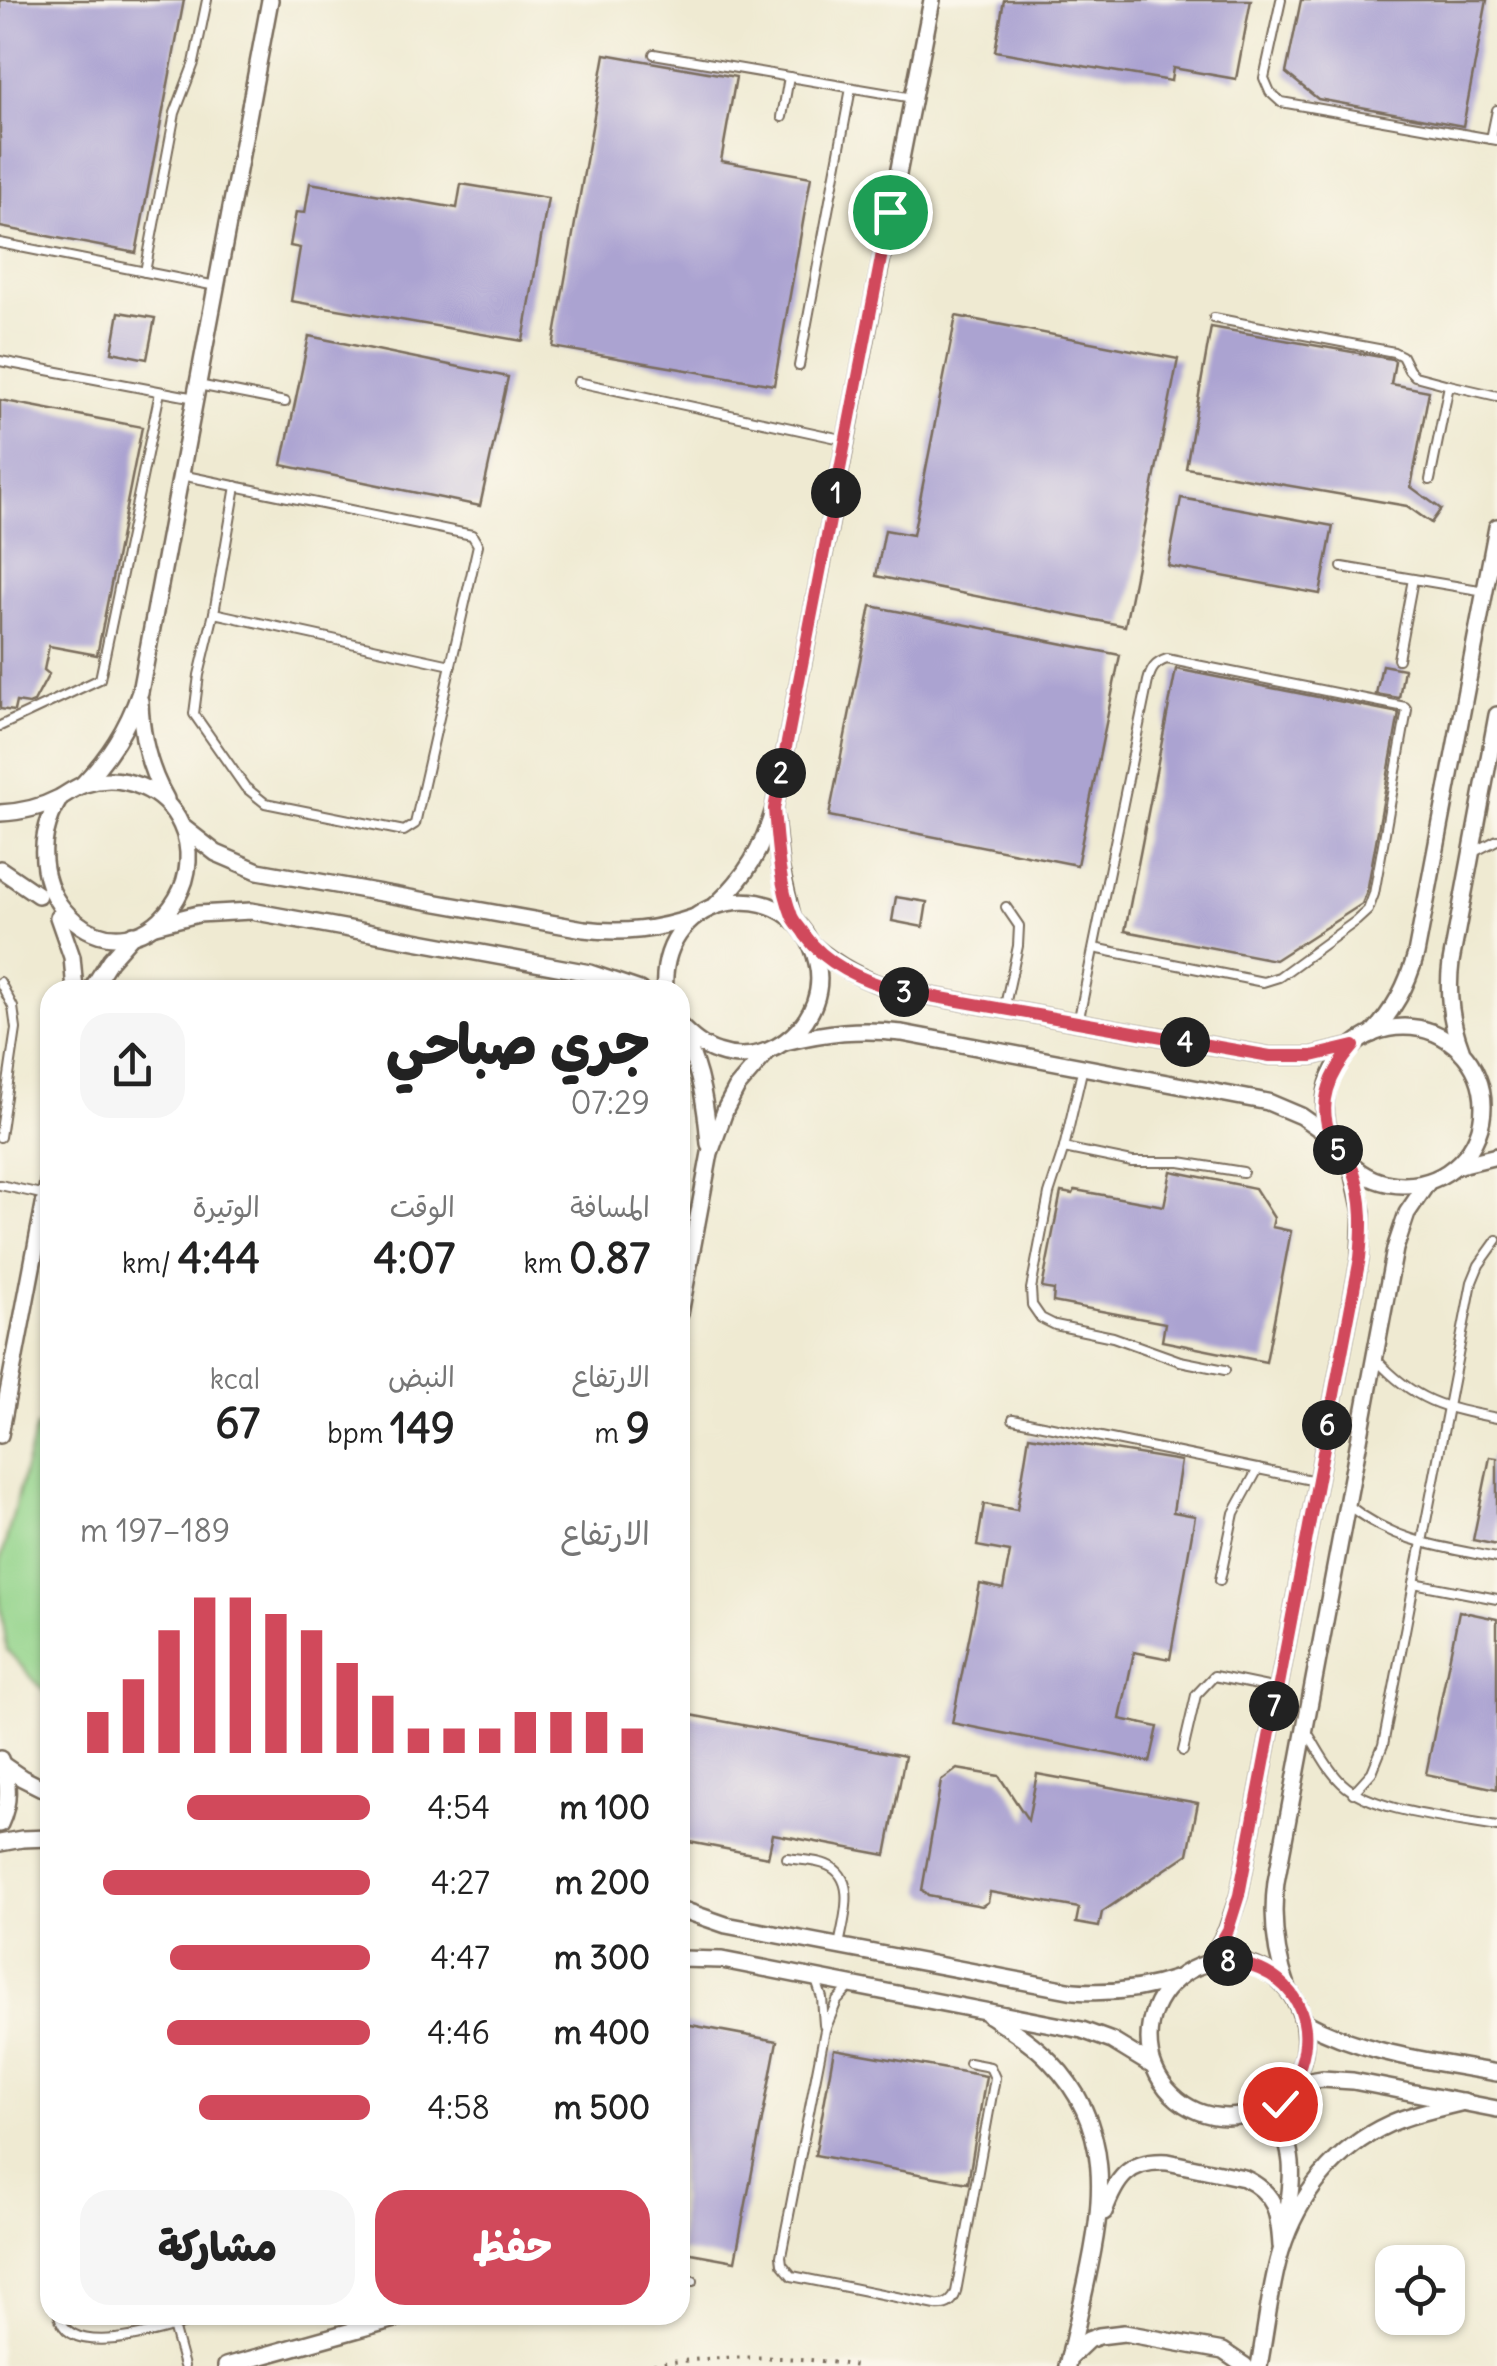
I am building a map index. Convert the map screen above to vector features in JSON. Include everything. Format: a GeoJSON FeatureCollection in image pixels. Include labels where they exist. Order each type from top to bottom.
{"type":"FeatureCollection","features":[{"type":"Feature","properties":{"kind":"street"},"geometry":{"type":"LineString","coordinates":[[97,980],[110,960],[172,906],[187,875],[187,841],[148,755],[140,718],[140,692],[270,0]]}},
{"type":"Feature","properties":{"kind":"street"},"geometry":{"type":"LineString","coordinates":[[0,814],[30,809],[98,780],[132,783],[162,799],[198,841],[216,854],[258,871],[606,932],[652,930],[716,905],[754,862],[774,809],[932,0]]}},
{"type":"Feature","properties":{"kind":"street"},"geometry":{"type":"LineString","coordinates":[[1497,527],[1416,954],[1400,998],[1388,1017],[1337,1064],[1325,1112],[1331,1137],[1352,1166],[1369,1178],[1388,1184],[1428,1182],[1456,1166],[1497,1156]]}},
{"type":"Feature","properties":{"kind":"street"},"geometry":{"type":"LineString","coordinates":[[82,785],[123,733],[140,692]]}},
{"type":"Feature","properties":{"kind":"street"},"geometry":{"type":"LineString","coordinates":[[1456,1166],[1478,1135],[1483,1098],[1452,1020],[1448,985],[1497,715]]}},
{"type":"Feature","properties":{"kind":"street"},"geometry":{"type":"LineString","coordinates":[[43,899],[34,879],[35,834],[45,814],[60,798]]}},
{"type":"Feature","properties":{"kind":"street"},"geometry":{"type":"LineString","coordinates":[[774,809],[780,866],[793,920]]}},
{"type":"Feature","properties":{"kind":"street"},"geometry":{"type":"LineString","coordinates":[[0,869],[43,899],[58,918],[68,942],[74,980]]}},
{"type":"Feature","properties":{"kind":"street"},"geometry":{"type":"LineString","coordinates":[[716,905],[756,902],[776,909],[793,920],[812,945],[843,968],[896,990],[1270,1056],[1312,1056],[1354,1046]]}},
{"type":"Feature","properties":{"kind":"street"},"geometry":{"type":"LineString","coordinates":[[58,918],[71,927],[102,937],[140,931],[198,914],[251,912],[590,973],[611,980]]}},
{"type":"Feature","properties":{"kind":"street"},"geometry":{"type":"LineString","coordinates":[[665,980],[670,948],[680,930],[695,916]]}},
{"type":"Feature","properties":{"kind":"street"},"geometry":{"type":"LineString","coordinates":[[690,1036],[720,1054],[744,1056],[768,1052],[786,1042],[802,1028],[816,998],[818,966],[812,945]]}},
{"type":"Feature","properties":{"kind":"street"},"geometry":{"type":"LineString","coordinates":[[1372,1034],[1410,1028],[1448,1040],[1462,1052]]}},
{"type":"Feature","properties":{"kind":"street"},"geometry":{"type":"LineString","coordinates":[[786,1042],[843,1030],[902,1032],[1268,1102],[1302,1116],[1331,1137]]}},
{"type":"Feature","properties":{"kind":"street"},"geometry":{"type":"LineString","coordinates":[[690,1049],[706,1102],[710,1153]]}},
{"type":"Feature","properties":{"kind":"street"},"geometry":{"type":"LineString","coordinates":[[690,1260],[710,1153],[726,1108],[768,1052]]}},
{"type":"Feature","properties":{"kind":"street"},"geometry":{"type":"LineString","coordinates":[[1478,1079],[1497,1092]]}},
{"type":"Feature","properties":{"kind":"street"},"geometry":{"type":"LineString","coordinates":[[1209,1963],[1228,1930],[1239,1895],[1362,1234],[1362,1212],[1352,1166]]}},
{"type":"Feature","properties":{"kind":"street"},"geometry":{"type":"LineString","coordinates":[[1288,1989],[1276,1947],[1273,1904],[1400,1230],[1428,1182]]}},
{"type":"Feature","properties":{"kind":"street"},"geometry":{"type":"LineString","coordinates":[[0,1434],[40,1226]]}},
{"type":"Feature","properties":{"kind":"street"},"geometry":{"type":"LineString","coordinates":[[1,1762],[40,1787]]}},
{"type":"Feature","properties":{"kind":"street"},"geometry":{"type":"LineString","coordinates":[[0,1824],[7,1800],[1,1762]]}},
{"type":"Feature","properties":{"kind":"street"},"geometry":{"type":"LineString","coordinates":[[0,1843],[40,1838]]}},
{"type":"Feature","properties":{"kind":"street"},"geometry":{"type":"LineString","coordinates":[[690,1912],[726,1925],[1074,1991],[1138,1990],[1178,1978]]}},
{"type":"Feature","properties":{"kind":"street"},"geometry":{"type":"LineString","coordinates":[[690,1959],[722,1960],[1098,2035],[1153,2066]]}},
{"type":"Feature","properties":{"kind":"street"},"geometry":{"type":"LineString","coordinates":[[1259,2366],[1292,2176],[1279,2115],[1287,2089],[1301,2065],[1304,2021],[1288,1989],[1275,1977],[1244,1962],[1209,1963],[1178,1978],[1162,1996],[1152,2018],[1148,2042],[1153,2066],[1162,2083],[1192,2109],[1210,2116],[1249,2114],[1267,2106],[1287,2089],[1338,2080],[1497,2109]]}},
{"type":"Feature","properties":{"kind":"street"},"geometry":{"type":"LineString","coordinates":[[981,2010],[1039,2050],[1066,2078],[1076,2095],[1097,2150],[1098,2229]]}},
{"type":"Feature","properties":{"kind":"street"},"geometry":{"type":"LineString","coordinates":[[1304,2021],[1336,2038],[1370,2049],[1497,2073]]}},
{"type":"Feature","properties":{"kind":"street"},"geometry":{"type":"LineString","coordinates":[[1281,2250],[1313,2185],[1348,2149],[1391,2123],[1463,2102]]}},
{"type":"Feature","properties":{"kind":"street"},"geometry":{"type":"LineString","coordinates":[[1067,2363],[1098,2229],[1112,2190],[1141,2164],[1167,2162],[1244,2178],[1264,2190],[1277,2210],[1281,2250]]}},
{"type":"Feature","properties":{"kind":"street"},"geometry":{"type":"LineString","coordinates":[[226,2366],[373,2325]]}},
{"type":"Feature","properties":{"kind":"street"},"geometry":{"type":"LineString","coordinates":[[1067,2363],[1088,2340],[1124,2333],[1223,2351],[1245,2366]]}},
{"type":"Feature","properties":{"kind":"lane"},"geometry":{"type":"LineString","coordinates":[[145,272],[176,113],[194,63],[208,0]]}},
{"type":"Feature","properties":{"kind":"lane"},"geometry":{"type":"LineString","coordinates":[[1281,0],[1264,78],[1270,92],[1281,102],[1494,140],[1497,110]]}},
{"type":"Feature","properties":{"kind":"lane"},"geometry":{"type":"LineString","coordinates":[[654,54],[912,98]]}},
{"type":"Feature","properties":{"kind":"lane"},"geometry":{"type":"LineString","coordinates":[[782,116],[789,77]]}},
{"type":"Feature","properties":{"kind":"lane"},"geometry":{"type":"LineString","coordinates":[[799,366],[851,88]]}},
{"type":"Feature","properties":{"kind":"lane"},"geometry":{"type":"LineString","coordinates":[[0,244],[216,286]]}},
{"type":"Feature","properties":{"kind":"lane"},"geometry":{"type":"LineString","coordinates":[[1214,318],[1394,352],[1402,356],[1415,376],[1497,396]]}},
{"type":"Feature","properties":{"kind":"lane"},"geometry":{"type":"LineString","coordinates":[[0,361],[160,392],[285,402]]}},
{"type":"Feature","properties":{"kind":"lane"},"geometry":{"type":"LineString","coordinates":[[578,382],[846,440]]}},
{"type":"Feature","properties":{"kind":"lane"},"geometry":{"type":"LineString","coordinates":[[1430,480],[1449,385]]}},
{"type":"Feature","properties":{"kind":"lane"},"geometry":{"type":"LineString","coordinates":[[0,726],[100,679],[160,392]]}},
{"type":"Feature","properties":{"kind":"lane"},"geometry":{"type":"LineString","coordinates":[[181,475],[236,486],[472,535],[478,545],[415,824],[410,829],[404,831],[264,803],[245,787],[194,714],[236,486]]}},
{"type":"Feature","properties":{"kind":"lane"},"geometry":{"type":"LineString","coordinates":[[1342,566],[1485,591]]}},
{"type":"Feature","properties":{"kind":"lane"},"geometry":{"type":"LineString","coordinates":[[1398,659],[1413,579]]}},
{"type":"Feature","properties":{"kind":"lane"},"geometry":{"type":"LineString","coordinates":[[214,614],[451,665]]}},
{"type":"Feature","properties":{"kind":"lane"},"geometry":{"type":"LineString","coordinates":[[1078,1023],[1148,681],[1157,662],[1167,659],[1405,707],[1374,894],[1368,910],[1356,922],[1279,977],[1263,982],[1094,948]]}},
{"type":"Feature","properties":{"kind":"lane"},"geometry":{"type":"LineString","coordinates":[[1470,855],[1497,840]]}},
{"type":"Feature","properties":{"kind":"lane"},"geometry":{"type":"LineString","coordinates":[[1004,1010],[1019,926],[1006,906]]}},
{"type":"Feature","properties":{"kind":"lane"},"geometry":{"type":"LineString","coordinates":[[0,982],[13,1007],[16,1029],[0,1136]]}},
{"type":"Feature","properties":{"kind":"lane"},"geometry":{"type":"LineString","coordinates":[[1083,1067],[1052,1182],[1031,1289],[1036,1312],[1056,1325],[1113,1336],[1180,1361],[1224,1370]]}},
{"type":"Feature","properties":{"kind":"lane"},"geometry":{"type":"LineString","coordinates":[[1064,1148],[1132,1162],[1180,1162],[1243,1172]]}},
{"type":"Feature","properties":{"kind":"lane"},"geometry":{"type":"LineString","coordinates":[[0,1186],[40,1194]]}},
{"type":"Feature","properties":{"kind":"lane"},"geometry":{"type":"LineString","coordinates":[[1353,1793],[1372,1772],[1384,1745],[1472,1282],[1497,1240]]}},
{"type":"Feature","properties":{"kind":"lane"},"geometry":{"type":"LineString","coordinates":[[1376,1359],[1413,1392],[1447,1408],[1497,1418]]}},
{"type":"Feature","properties":{"kind":"lane"},"geometry":{"type":"LineString","coordinates":[[1012,1419],[1316,1481]]}},
{"type":"Feature","properties":{"kind":"lane"},"geometry":{"type":"LineString","coordinates":[[1220,1580],[1234,1513],[1258,1469]]}},
{"type":"Feature","properties":{"kind":"lane"},"geometry":{"type":"LineString","coordinates":[[1347,1504],[1382,1528],[1422,1543],[1497,1558]]}},
{"type":"Feature","properties":{"kind":"lane"},"geometry":{"type":"LineString","coordinates":[[1414,1582],[1497,1598]]}},
{"type":"Feature","properties":{"kind":"lane"},"geometry":{"type":"LineString","coordinates":[[1183,1751],[1196,1695],[1214,1676],[1277,1689]]}},
{"type":"Feature","properties":{"kind":"lane"},"geometry":{"type":"LineString","coordinates":[[1304,1729],[1337,1778],[1353,1793],[1384,1806],[1497,1826]]}},
{"type":"Feature","properties":{"kind":"lane"},"geometry":{"type":"LineString","coordinates":[[787,1858],[829,1865],[844,1879],[848,1891],[839,1946]]}},
{"type":"Feature","properties":{"kind":"lane"},"geometry":{"type":"LineString","coordinates":[[815,1978],[822,1998],[825,2030]]}},
{"type":"Feature","properties":{"kind":"lane"},"geometry":{"type":"LineString","coordinates":[[852,1985],[837,2001],[825,2030],[781,2256],[786,2271],[798,2279],[936,2305],[946,2304],[954,2297],[996,2078],[990,2067],[969,2064]]}},
{"type":"Feature","properties":{"kind":"lane"},"geometry":{"type":"LineString","coordinates":[[63,2325],[71,2335],[102,2340],[125,2339],[176,2325]]}},
{"type":"Feature","properties":{"kind":"lane"},"geometry":{"type":"LineString","coordinates":[[172,2326],[184,2366]]}},
{"type":"Feature","properties":{"kind":"path"},"geometry":{"type":"LineString","coordinates":[[643,2366],[739,2358],[856,2366]]}},
{"type":"Feature","properties":{"kind":"green space"},"geometry":{"type":"Polygon","coordinates":[[[36,1427],[40,1430],[40,1687],[7,1650],[0,1601],[0,1563],[36,1427]]]}},
{"type":"Feature","properties":{"kind":"building"},"geometry":{"type":"Polygon","coordinates":[[[0,0],[184,0],[136,253],[0,227],[0,0]]]}},
{"type":"Feature","properties":{"kind":"building"},"geometry":{"type":"Polygon","coordinates":[[[1004,0],[1251,0],[1236,79],[1173,68],[1171,81],[995,51],[1004,0]]]}},
{"type":"Feature","properties":{"kind":"building"},"geometry":{"type":"Polygon","coordinates":[[[1301,0],[1487,0],[1463,126],[1318,99],[1286,73],[1301,0]]]}},
{"type":"Feature","properties":{"kind":"building"},"geometry":{"type":"Polygon","coordinates":[[[605,54],[736,77],[721,161],[811,177],[774,385],[553,347],[605,54]]]}},
{"type":"Feature","properties":{"kind":"building"},"geometry":{"type":"Polygon","coordinates":[[[310,183],[457,208],[461,184],[548,198],[523,341],[291,301],[300,248],[290,246],[296,212],[305,213],[310,183]]]}},
{"type":"Feature","properties":{"kind":"building"},"geometry":{"type":"Polygon","coordinates":[[[119,312],[155,318],[147,359],[112,352],[119,312]]]}},
{"type":"Feature","properties":{"kind":"building"},"geometry":{"type":"Polygon","coordinates":[[[956,316],[1178,359],[1125,626],[876,576],[885,530],[913,535],[956,316]]]}},
{"type":"Feature","properties":{"kind":"building"},"geometry":{"type":"Polygon","coordinates":[[[1211,327],[1392,359],[1395,361],[1391,384],[1429,391],[1411,487],[1441,509],[1431,523],[1407,506],[1186,468],[1211,327]]]}},
{"type":"Feature","properties":{"kind":"building"},"geometry":{"type":"Polygon","coordinates":[[[309,336],[508,377],[480,506],[282,465],[309,336]]]}},
{"type":"Feature","properties":{"kind":"building"},"geometry":{"type":"Polygon","coordinates":[[[0,400],[142,427],[97,655],[49,646],[44,670],[49,674],[34,702],[16,702],[14,711],[0,709],[0,400]]]}},
{"type":"Feature","properties":{"kind":"building"},"geometry":{"type":"Polygon","coordinates":[[[1181,498],[1333,526],[1320,594],[1168,566],[1181,498]]]}},
{"type":"Feature","properties":{"kind":"building"},"geometry":{"type":"Polygon","coordinates":[[[871,606],[1120,655],[1077,865],[829,816],[871,606]]]}},
{"type":"Feature","properties":{"kind":"building"},"geometry":{"type":"Polygon","coordinates":[[[1382,665],[1404,669],[1399,698],[1376,694],[1382,665]]]}},
{"type":"Feature","properties":{"kind":"building"},"geometry":{"type":"Polygon","coordinates":[[[1176,669],[1399,713],[1362,904],[1275,960],[1125,931],[1176,669]]]}},
{"type":"Feature","properties":{"kind":"building"},"geometry":{"type":"Polygon","coordinates":[[[896,897],[927,902],[923,927],[892,921],[896,897]]]}},
{"type":"Feature","properties":{"kind":"building"},"geometry":{"type":"Polygon","coordinates":[[[1171,1171],[1255,1188],[1274,1218],[1272,1227],[1291,1231],[1266,1362],[1162,1341],[1165,1323],[1053,1302],[1054,1290],[1042,1288],[1061,1192],[1073,1194],[1075,1190],[1164,1206],[1171,1171]]]}},
{"type":"Feature","properties":{"kind":"building"},"geometry":{"type":"Polygon","coordinates":[[[1029,1436],[1181,1461],[1173,1512],[1195,1516],[1170,1659],[1134,1652],[1120,1719],[1158,1727],[1150,1762],[952,1723],[980,1584],[1003,1589],[1010,1552],[977,1546],[984,1504],[1017,1510],[1029,1436]]]}},
{"type":"Feature","properties":{"kind":"building"},"geometry":{"type":"Polygon","coordinates":[[[1490,1457],[1497,1458],[1497,1545],[1473,1540],[1490,1457]]]}},
{"type":"Feature","properties":{"kind":"building"},"geometry":{"type":"Polygon","coordinates":[[[1459,1611],[1497,1619],[1497,1789],[1426,1774],[1459,1611]]]}},
{"type":"Feature","properties":{"kind":"building"},"geometry":{"type":"Polygon","coordinates":[[[690,1715],[905,1756],[886,1855],[773,1834],[768,1857],[690,1842],[690,1715]]]}},
{"type":"Feature","properties":{"kind":"building"},"geometry":{"type":"Polygon","coordinates":[[[957,1769],[999,1776],[1028,1820],[1037,1774],[1198,1803],[1188,1854],[1102,1912],[1099,1927],[1076,1923],[1079,1908],[990,1892],[988,1902],[982,1906],[928,1896],[922,1890],[941,1781],[957,1769]]]}},
{"type":"Feature","properties":{"kind":"building"},"geometry":{"type":"Polygon","coordinates":[[[690,2025],[777,2041],[735,2261],[690,2253],[690,2025]]]}},
{"type":"Feature","properties":{"kind":"building"},"geometry":{"type":"Polygon","coordinates":[[[834,2049],[986,2076],[968,2183],[815,2155],[834,2049]]]}},
{"type":"Feature","properties":{"kind":"route"},"geometry":{"type":"LineString","coordinates":[[890,212],[774,809],[780,866],[793,920],[827,958],[860,978],[896,990],[1249,1054],[1312,1056],[1354,1046],[1337,1064],[1325,1112],[1331,1137],[1352,1166],[1359,1188],[1360,1258],[1239,1895],[1228,1930],[1209,1963],[1226,1960],[1260,1968],[1288,1989],[1298,2004],[1305,2043],[1301,2065],[1280,2104]]}}]}
